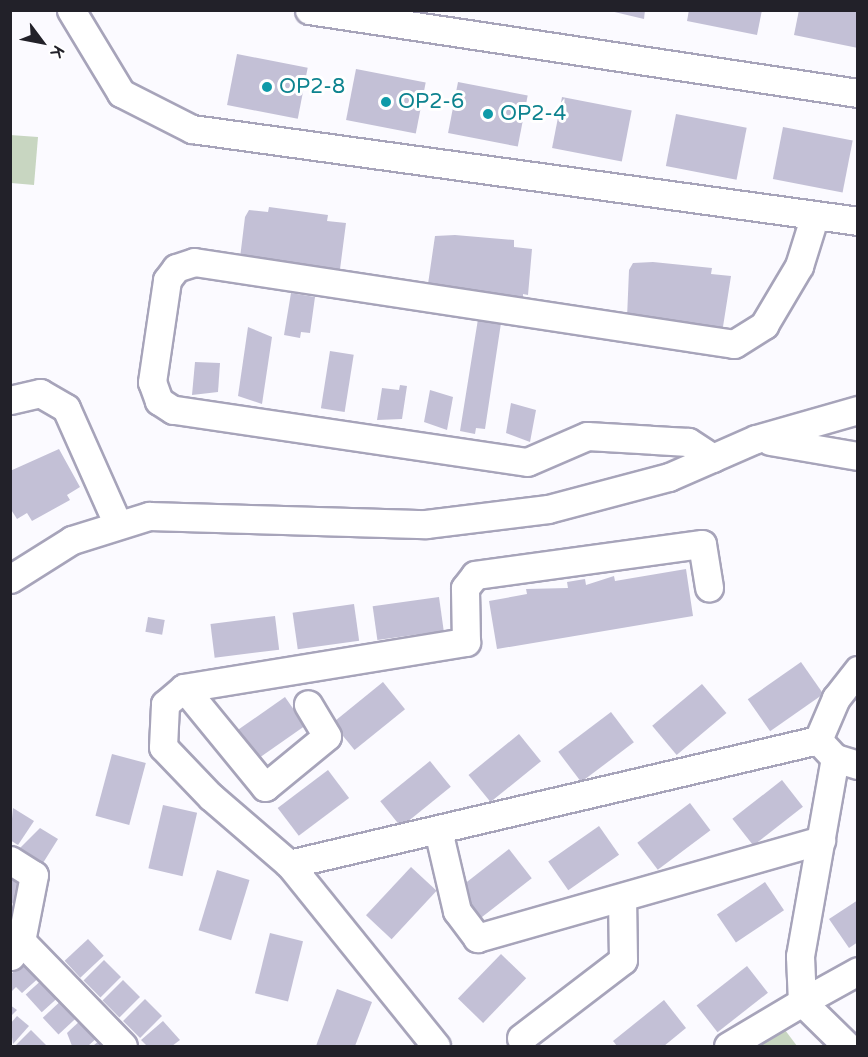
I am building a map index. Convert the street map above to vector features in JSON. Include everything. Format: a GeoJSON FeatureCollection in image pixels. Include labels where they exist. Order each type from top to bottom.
{"type":"FeatureCollection","features":[{"type":"Feature","properties":{"kind":"street"},"geometry":{"type":"LineString","coordinates":[[71,10],[121,93],[192,129],[858,221]]}},
{"type":"Feature","properties":{"kind":"street"},"geometry":{"type":"LineString","coordinates":[[309,10],[858,93]]}},
{"type":"Feature","properties":{"kind":"street"},"geometry":{"type":"LineString","coordinates":[[713,458],[688,442],[587,436],[526,462],[173,410],[159,402],[152,382],[166,280],[176,268],[194,262],[725,345],[750,338],[764,325],[799,266],[815,215]]}},
{"type":"Feature","properties":{"kind":"street"},"geometry":{"type":"LineString","coordinates":[[10,400],[40,393],[66,408],[118,525]]}},
{"type":"Feature","properties":{"kind":"street"},"geometry":{"type":"LineString","coordinates":[[10,579],[72,540],[149,516],[426,524],[548,509],[669,477],[756,439],[858,410]]}},
{"type":"Feature","properties":{"kind":"street"},"geometry":{"type":"LineString","coordinates":[[756,439],[858,456]]}},
{"type":"Feature","properties":{"kind":"street"},"geometry":{"type":"LineString","coordinates":[[436,1047],[289,864],[163,747],[165,704],[184,688],[466,642],[465,588],[476,575],[702,544],[709,587]]}},
{"type":"Feature","properties":{"kind":"street"},"geometry":{"type":"LineString","coordinates":[[847,1047],[802,1002],[800,956],[837,755],[836,698],[858,670]]}},
{"type":"Feature","properties":{"kind":"street"},"geometry":{"type":"LineString","coordinates":[[184,688],[265,787],[327,736],[308,704]]}},
{"type":"Feature","properties":{"kind":"street"},"geometry":{"type":"LineString","coordinates":[[289,864],[438,830],[837,755]]}},
{"type":"Feature","properties":{"kind":"street"},"geometry":{"type":"LineString","coordinates":[[438,830],[457,911],[477,938],[821,840]]}},
{"type":"Feature","properties":{"kind":"street"},"geometry":{"type":"LineString","coordinates":[[10,860],[34,875],[16,949],[123,1047]]}},
{"type":"Feature","properties":{"kind":"street"},"geometry":{"type":"LineString","coordinates":[[521,1038],[623,960],[622,898]]}},
{"type":"Feature","properties":{"kind":"street"},"geometry":{"type":"LineString","coordinates":[[728,1047],[858,971]]}},
{"type":"Feature","properties":{"kind":"green space"},"geometry":{"type":"Polygon","coordinates":[[[10,135],[38,137],[34,185],[11,183],[10,135]]]}},
{"type":"Feature","properties":{"kind":"green space"},"geometry":{"type":"Polygon","coordinates":[[[782,1026],[797,1046],[753,1046],[782,1026]]]}},
{"type":"Feature","properties":{"kind":"building"},"geometry":{"type":"Polygon","coordinates":[[[606,10],[645,10],[644,19],[606,10]]]}},
{"type":"Feature","properties":{"kind":"building"},"geometry":{"type":"Polygon","coordinates":[[[689,10],[762,10],[757,35],[687,21],[689,10]]]}},
{"type":"Feature","properties":{"kind":"building"},"geometry":{"type":"Polygon","coordinates":[[[799,10],[858,10],[858,48],[794,35],[799,10]]]}},
{"type":"Feature","properties":{"kind":"building","name":"OP2-8"},"geometry":{"type":"Polygon","coordinates":[[[237,54],[308,68],[298,119],[227,105],[237,54]]]}},
{"type":"Feature","properties":{"kind":"building","name":"OP2-6"},"geometry":{"type":"Polygon","coordinates":[[[356,69],[426,83],[416,134],[346,120],[356,69]]]}},
{"type":"Feature","properties":{"kind":"building","name":"OP2-4"},"geometry":{"type":"Polygon","coordinates":[[[458,82],[528,96],[518,147],[448,133],[458,82]]]}},
{"type":"Feature","properties":{"kind":"building"},"geometry":{"type":"Polygon","coordinates":[[[562,97],[632,111],[622,162],[552,148],[562,97]]]}},
{"type":"Feature","properties":{"kind":"building"},"geometry":{"type":"Polygon","coordinates":[[[676,114],[747,128],[737,180],[666,166],[676,114]]]}},
{"type":"Feature","properties":{"kind":"building"},"geometry":{"type":"Polygon","coordinates":[[[783,127],[853,141],[843,193],[773,179],[783,127]]]}},
{"type":"Feature","properties":{"kind":"building"},"geometry":{"type":"Polygon","coordinates":[[[269,207],[328,215],[327,221],[346,223],[339,277],[240,258],[245,217],[249,210],[268,212],[269,207]]]}},
{"type":"Feature","properties":{"kind":"building"},"geometry":{"type":"Polygon","coordinates":[[[455,235],[514,240],[514,247],[532,249],[528,295],[523,294],[523,302],[427,291],[435,236],[455,235]]]}},
{"type":"Feature","properties":{"kind":"building"},"geometry":{"type":"Polygon","coordinates":[[[653,262],[712,268],[711,274],[731,276],[722,333],[627,318],[629,270],[633,263],[653,262]]]}},
{"type":"Feature","properties":{"kind":"building"},"geometry":{"type":"Polygon","coordinates":[[[291,293],[315,297],[310,333],[301,332],[300,338],[284,335],[291,293]]]}},
{"type":"Feature","properties":{"kind":"building"},"geometry":{"type":"Polygon","coordinates":[[[478,319],[501,323],[485,429],[476,428],[475,434],[460,431],[478,319]]]}},
{"type":"Feature","properties":{"kind":"building"},"geometry":{"type":"Polygon","coordinates":[[[248,327],[272,337],[262,404],[238,396],[248,327]]]}},
{"type":"Feature","properties":{"kind":"building"},"geometry":{"type":"Polygon","coordinates":[[[330,351],[354,355],[345,412],[321,408],[330,351]]]}},
{"type":"Feature","properties":{"kind":"building"},"geometry":{"type":"Polygon","coordinates":[[[195,362],[220,363],[218,392],[192,395],[195,362]]]}},
{"type":"Feature","properties":{"kind":"building"},"geometry":{"type":"Polygon","coordinates":[[[400,385],[407,386],[402,419],[377,420],[382,388],[399,390],[400,385]]]}},
{"type":"Feature","properties":{"kind":"building"},"geometry":{"type":"Polygon","coordinates":[[[430,390],[453,397],[447,430],[424,422],[430,390]]]}},
{"type":"Feature","properties":{"kind":"building"},"geometry":{"type":"Polygon","coordinates":[[[511,403],[536,410],[530,442],[506,433],[511,403]]]}},
{"type":"Feature","properties":{"kind":"building"},"geometry":{"type":"Polygon","coordinates":[[[59,449],[80,487],[67,495],[70,500],[32,521],[27,513],[17,519],[10,508],[10,471],[59,449]]]}},
{"type":"Feature","properties":{"kind":"building"},"geometry":{"type":"Polygon","coordinates":[[[686,569],[693,616],[497,649],[489,601],[527,594],[526,589],[568,588],[567,582],[585,579],[586,585],[614,576],[615,581],[686,569]]]}},
{"type":"Feature","properties":{"kind":"building"},"geometry":{"type":"Polygon","coordinates":[[[439,597],[444,631],[377,640],[373,606],[439,597]]]}},
{"type":"Feature","properties":{"kind":"building"},"geometry":{"type":"Polygon","coordinates":[[[354,604],[359,641],[298,649],[293,613],[354,604]]]}},
{"type":"Feature","properties":{"kind":"building"},"geometry":{"type":"Polygon","coordinates":[[[275,616],[279,650],[215,658],[210,624],[275,616]]]}},
{"type":"Feature","properties":{"kind":"building"},"geometry":{"type":"Polygon","coordinates":[[[148,617],[165,620],[162,635],[145,632],[148,617]]]}},
{"type":"Feature","properties":{"kind":"building"},"geometry":{"type":"Polygon","coordinates":[[[801,662],[823,694],[770,731],[748,699],[801,662]]]}},
{"type":"Feature","properties":{"kind":"building"},"geometry":{"type":"Polygon","coordinates":[[[383,682],[405,709],[355,750],[332,723],[383,682]]]}},
{"type":"Feature","properties":{"kind":"building"},"geometry":{"type":"Polygon","coordinates":[[[702,684],[726,713],[677,755],[652,726],[702,684]]]}},
{"type":"Feature","properties":{"kind":"building"},"geometry":{"type":"Polygon","coordinates":[[[285,697],[305,726],[251,764],[231,735],[285,697]]]}},
{"type":"Feature","properties":{"kind":"building"},"geometry":{"type":"Polygon","coordinates":[[[611,712],[634,742],[581,782],[558,752],[611,712]]]}},
{"type":"Feature","properties":{"kind":"building"},"geometry":{"type":"Polygon","coordinates":[[[519,734],[541,761],[491,802],[468,775],[519,734]]]}},
{"type":"Feature","properties":{"kind":"building"},"geometry":{"type":"Polygon","coordinates":[[[112,754],[146,763],[129,825],[95,816],[112,754]]]}},
{"type":"Feature","properties":{"kind":"building"},"geometry":{"type":"Polygon","coordinates":[[[430,761],[451,787],[401,827],[380,801],[430,761]]]}},
{"type":"Feature","properties":{"kind":"building"},"geometry":{"type":"Polygon","coordinates":[[[328,770],[349,798],[299,836],[278,808],[328,770]]]}},
{"type":"Feature","properties":{"kind":"building"},"geometry":{"type":"Polygon","coordinates":[[[782,780],[803,807],[753,846],[732,819],[782,780]]]}},
{"type":"Feature","properties":{"kind":"building"},"geometry":{"type":"Polygon","coordinates":[[[690,803],[710,830],[658,870],[637,843],[690,803]]]}},
{"type":"Feature","properties":{"kind":"building"},"geometry":{"type":"Polygon","coordinates":[[[163,805],[197,813],[182,876],[148,868],[163,805]]]}},
{"type":"Feature","properties":{"kind":"building"},"geometry":{"type":"Polygon","coordinates":[[[13,808],[34,821],[18,845],[10,840],[13,808]]]}},
{"type":"Feature","properties":{"kind":"building"},"geometry":{"type":"Polygon","coordinates":[[[599,826],[619,855],[568,890],[548,862],[599,826]]]}},
{"type":"Feature","properties":{"kind":"building"},"geometry":{"type":"Polygon","coordinates":[[[40,828],[58,839],[43,863],[19,849],[40,828]]]}},
{"type":"Feature","properties":{"kind":"building"},"geometry":{"type":"Polygon","coordinates":[[[509,849],[532,878],[480,919],[457,890],[509,849]]]}},
{"type":"Feature","properties":{"kind":"building"},"geometry":{"type":"Polygon","coordinates":[[[10,862],[31,876],[10,907],[10,862]]]}},
{"type":"Feature","properties":{"kind":"building"},"geometry":{"type":"Polygon","coordinates":[[[411,867],[437,891],[392,939],[366,915],[411,867]]]}},
{"type":"Feature","properties":{"kind":"building"},"geometry":{"type":"Polygon","coordinates":[[[217,870],[250,880],[231,940],[199,930],[217,870]]]}},
{"type":"Feature","properties":{"kind":"building"},"geometry":{"type":"Polygon","coordinates":[[[765,882],[784,910],[736,943],[717,914],[765,882]]]}},
{"type":"Feature","properties":{"kind":"building"},"geometry":{"type":"Polygon","coordinates":[[[858,900],[858,942],[849,948],[829,919],[858,900]]]}},
{"type":"Feature","properties":{"kind":"building"},"geometry":{"type":"Polygon","coordinates":[[[270,933],[303,941],[288,1001],[255,993],[270,933]]]}},
{"type":"Feature","properties":{"kind":"building"},"geometry":{"type":"Polygon","coordinates":[[[88,939],[104,956],[80,978],[65,961],[88,939]]]}},
{"type":"Feature","properties":{"kind":"building"},"geometry":{"type":"Polygon","coordinates":[[[501,954],[526,978],[483,1023],[458,999],[501,954]]]}},
{"type":"Feature","properties":{"kind":"building"},"geometry":{"type":"Polygon","coordinates":[[[28,958],[43,974],[22,993],[16,987],[12,991],[10,975],[28,958]]]}},
{"type":"Feature","properties":{"kind":"building"},"geometry":{"type":"Polygon","coordinates":[[[104,960],[121,977],[100,997],[83,981],[104,960]]]}},
{"type":"Feature","properties":{"kind":"building"},"geometry":{"type":"Polygon","coordinates":[[[747,966],[768,993],[717,1032],[697,1005],[747,966]]]}},
{"type":"Feature","properties":{"kind":"building"},"geometry":{"type":"Polygon","coordinates":[[[45,977],[61,995],[42,1012],[26,994],[45,977]]]}},
{"type":"Feature","properties":{"kind":"building"},"geometry":{"type":"Polygon","coordinates":[[[123,980],[140,997],[119,1017],[102,1001],[123,980]]]}},
{"type":"Feature","properties":{"kind":"building"},"geometry":{"type":"Polygon","coordinates":[[[337,989],[372,1002],[355,1046],[316,1046],[337,989]]]}},
{"type":"Feature","properties":{"kind":"building"},"geometry":{"type":"Polygon","coordinates":[[[64,998],[80,1015],[58,1035],[43,1018],[64,998]]]}},
{"type":"Feature","properties":{"kind":"building"},"geometry":{"type":"Polygon","coordinates":[[[145,999],[162,1016],[140,1038],[123,1021],[145,999]]]}},
{"type":"Feature","properties":{"kind":"building"},"geometry":{"type":"Polygon","coordinates":[[[664,1000],[686,1028],[664,1046],[617,1046],[613,1041],[664,1000]]]}},
{"type":"Feature","properties":{"kind":"building"},"geometry":{"type":"Polygon","coordinates":[[[10,1005],[17,1010],[10,1017],[10,1005]]]}},
{"type":"Feature","properties":{"kind":"building"},"geometry":{"type":"Polygon","coordinates":[[[17,1016],[29,1026],[13,1044],[10,1024],[17,1016]]]}},
{"type":"Feature","properties":{"kind":"building"},"geometry":{"type":"Polygon","coordinates":[[[83,1018],[99,1036],[88,1046],[72,1046],[67,1033],[83,1018]]]}},
{"type":"Feature","properties":{"kind":"building"},"geometry":{"type":"Polygon","coordinates":[[[163,1021],[180,1040],[172,1046],[147,1046],[141,1040],[163,1021]]]}},
{"type":"Feature","properties":{"kind":"building"},"geometry":{"type":"Polygon","coordinates":[[[31,1030],[47,1046],[15,1046],[31,1030]]]}},
{"type":"Feature","properties":{"kind":"building"},"geometry":{"type":"Polygon","coordinates":[[[101,1039],[108,1046],[93,1046],[101,1039]]]}},
{"type":"Feature","properties":{"kind":"place","name":"OP2-8"},"geometry":{"type":"Point","coordinates":[267,87]}},
{"type":"Feature","properties":{"kind":"place","name":"OP2-6"},"geometry":{"type":"Point","coordinates":[386,102]}},
{"type":"Feature","properties":{"kind":"place","name":"OP2-4"},"geometry":{"type":"Point","coordinates":[488,114]}}]}
